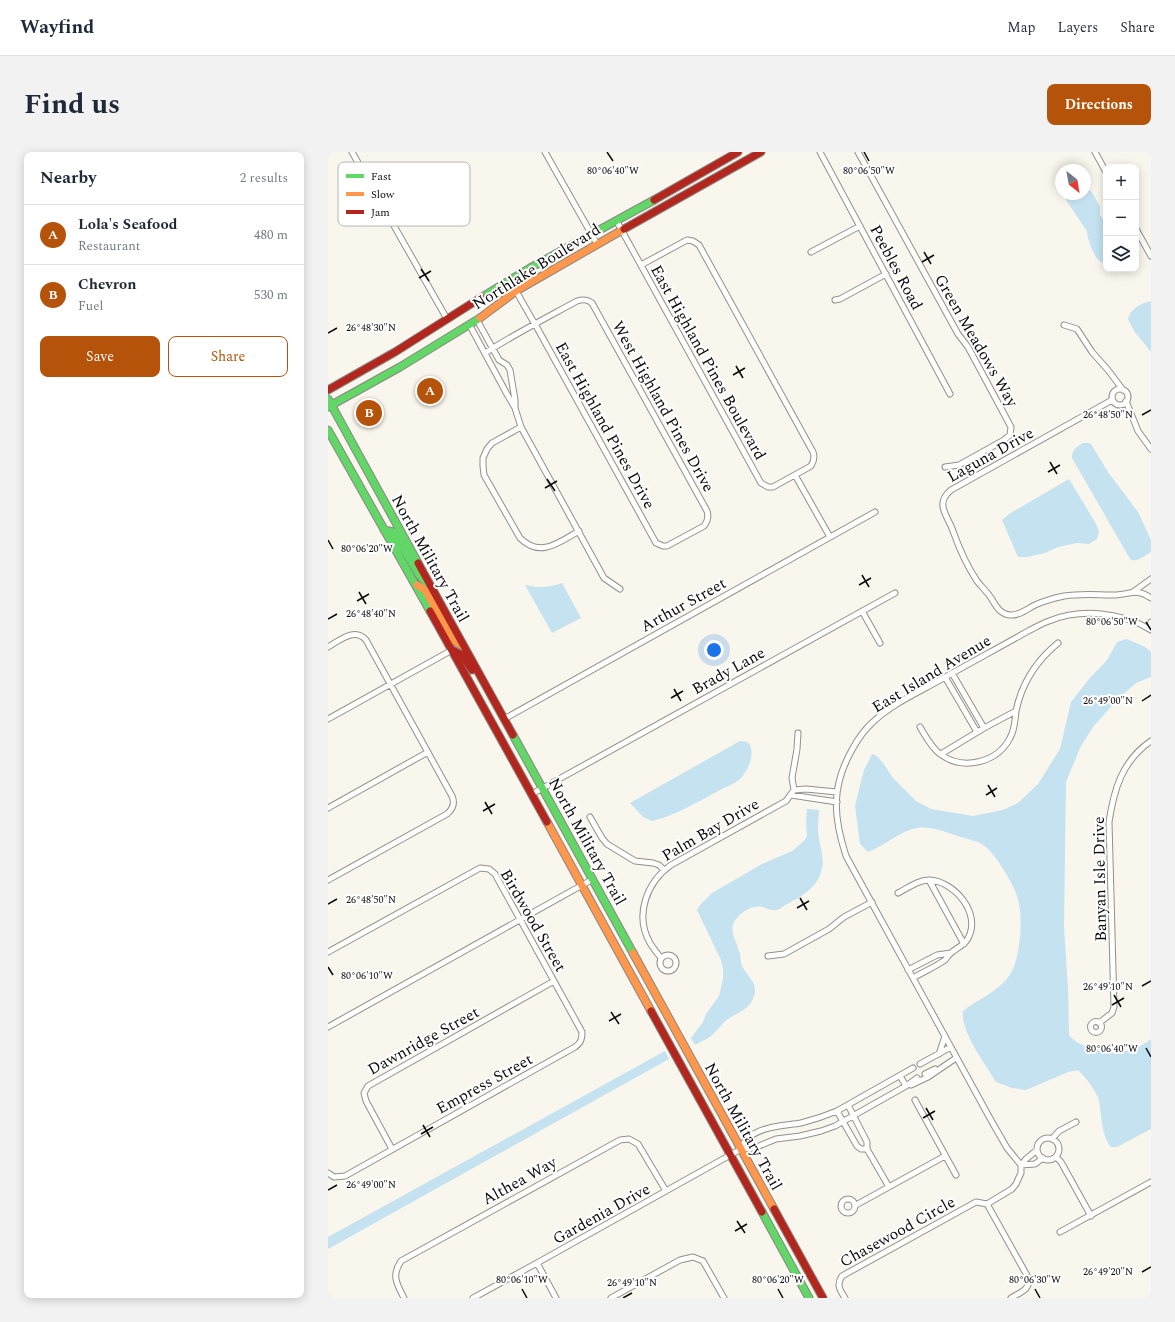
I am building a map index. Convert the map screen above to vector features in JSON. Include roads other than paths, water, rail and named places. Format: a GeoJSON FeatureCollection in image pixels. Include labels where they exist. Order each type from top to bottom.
{"type":"FeatureCollection","features":[{"type":"Feature","properties":{"kind":"main road","name":"Northlake Boulevard"},"geometry":{"type":"LineString","coordinates":[[328,390],[396,352],[530,268],[738,152]]}},
{"type":"Feature","properties":{"kind":"main road","name":"Northlake Boulevard"},"geometry":{"type":"LineString","coordinates":[[330,406],[400,367],[477,320],[516,291],[761,152]]}},
{"type":"Feature","properties":{"kind":"main road","name":"North Military Trail"},"geometry":{"type":"LineString","coordinates":[[328,399],[330,406],[543,788],[823,1298]]}},
{"type":"Feature","properties":{"kind":"main road","name":"North Military Trail"},"geometry":{"type":"LineString","coordinates":[[328,430],[416,584],[809,1298]]}},
{"type":"Feature","properties":{"kind":"main road"},"geometry":{"type":"LineString","coordinates":[[384,530],[393,532],[419,575],[433,590]]}},
{"type":"Feature","properties":{"kind":"main road"},"geometry":{"type":"LineString","coordinates":[[416,584],[425,590],[453,640],[465,647]]}},
{"type":"Feature","properties":{"kind":"main road"},"geometry":{"type":"LineString","coordinates":[[452,650],[460,652],[464,656],[486,695],[494,700]]}},
{"type":"Feature","properties":{"kind":"street"},"geometry":{"type":"LineString","coordinates":[[352,152],[358,162]]}},
{"type":"Feature","properties":{"kind":"street"},"geometry":{"type":"LineString","coordinates":[[545,152],[597,244]]}},
{"type":"Feature","properties":{"kind":"street","name":"Peebles Road"},"geometry":{"type":"LineString","coordinates":[[820,152],[950,394]]}},
{"type":"Feature","properties":{"kind":"street","name":"Green Meadows Way"},"geometry":{"type":"LineString","coordinates":[[858,152],[958,334],[970,350],[1011,427],[1010,434],[1004,440],[959,465],[945,467]]}},
{"type":"Feature","properties":{"kind":"street"},"geometry":{"type":"LineString","coordinates":[[1095,152],[1103,167]]}},
{"type":"Feature","properties":{"kind":"street","name":"East Highland Pines Boulevard"},"geometry":{"type":"LineString","coordinates":[[616,220],[761,483],[768,487],[773,487],[811,466],[813,462],[813,452],[697,243],[687,240],[641,265]]}},
{"type":"Feature","properties":{"kind":"street"},"geometry":{"type":"LineString","coordinates":[[394,226],[447,319]]}},
{"type":"Feature","properties":{"kind":"street"},"geometry":{"type":"LineString","coordinates":[[810,252],[860,226]]}},
{"type":"Feature","properties":{"kind":"street"},"geometry":{"type":"LineString","coordinates":[[1139,234],[1151,256]]}},
{"type":"Feature","properties":{"kind":"street"},"geometry":{"type":"LineString","coordinates":[[836,300],[886,274]]}},
{"type":"Feature","properties":{"kind":"street","name":"East Highland Pines Drive"},"geometry":{"type":"LineString","coordinates":[[516,291],[656,543],[666,546],[686,536]]}},
{"type":"Feature","properties":{"kind":"street","name":"West Highland Pines Drive"},"geometry":{"type":"LineString","coordinates":[[535,324],[581,299],[585,299],[592,303],[707,511],[707,523],[686,536]]}},
{"type":"Feature","properties":{"kind":"street"},"geometry":{"type":"LineString","coordinates":[[477,320],[499,360],[510,370],[515,408]]}},
{"type":"Feature","properties":{"kind":"street"},"geometry":{"type":"LineString","coordinates":[[469,324],[515,408],[521,426],[604,578],[620,589]]}},
{"type":"Feature","properties":{"kind":"street"},"geometry":{"type":"LineString","coordinates":[[485,353],[535,324]]}},
{"type":"Feature","properties":{"kind":"street"},"geometry":{"type":"LineString","coordinates":[[1064,325],[1076,329],[1092,352],[1123,390],[1127,396],[1126,401],[1138,430],[1151,449]]}},
{"type":"Feature","properties":{"kind":"street"},"geometry":{"type":"LineString","coordinates":[[1123,390],[1120,389],[1115,391],[1112,395],[1112,400],[1115,404],[1120,405],[1126,401]]}},
{"type":"Feature","properties":{"kind":"street","name":"Laguna Drive"},"geometry":{"type":"LineString","coordinates":[[1112,400],[951,490],[944,498],[943,507],[960,549],[976,579],[988,593],[996,607],[1008,615],[1017,614],[1036,605],[1064,596],[1093,593],[1122,594],[1132,592],[1144,593],[1151,598]]}},
{"type":"Feature","properties":{"kind":"street"},"geometry":{"type":"LineString","coordinates":[[521,426],[492,443],[487,449],[483,458],[484,474],[520,538],[525,543],[542,549],[552,546],[578,531]]}},
{"type":"Feature","properties":{"kind":"street"},"geometry":{"type":"LineString","coordinates":[[795,475],[830,537]]}},
{"type":"Feature","properties":{"kind":"street","name":"Arthur Street"},"geometry":{"type":"LineString","coordinates":[[504,719],[875,512]]}},
{"type":"Feature","properties":{"kind":"street"},"geometry":{"type":"LineString","coordinates":[[1132,592],[1151,579]]}},
{"type":"Feature","properties":{"kind":"street","name":"Brady Lane"},"geometry":{"type":"LineString","coordinates":[[532,794],[895,593]]}},
{"type":"Feature","properties":{"kind":"street"},"geometry":{"type":"LineString","coordinates":[[862,611],[880,643]]}},
{"type":"Feature","properties":{"kind":"street","name":"East Island Avenue"},"geometry":{"type":"LineString","coordinates":[[1021,1166],[1007,1148],[956,1058],[846,856],[839,833],[836,802],[838,784],[846,761],[859,738],[872,722],[895,705],[1050,620],[1090,613],[1133,620],[1150,629]]}},
{"type":"Feature","properties":{"kind":"street"},"geometry":{"type":"LineString","coordinates":[[1150,629],[1151,622]]}},
{"type":"Feature","properties":{"kind":"street"},"geometry":{"type":"LineString","coordinates":[[328,647],[352,634],[360,635],[366,640],[452,796],[454,804],[450,811],[328,880]]}},
{"type":"Feature","properties":{"kind":"street"},"geometry":{"type":"LineString","coordinates":[[920,727],[929,742],[941,754],[952,760],[967,763],[981,761],[995,755],[1010,739],[1015,725],[1019,697],[1027,678],[1039,661],[1058,643]]}},
{"type":"Feature","properties":{"kind":"street"},"geometry":{"type":"LineString","coordinates":[[328,719],[452,650]]}},
{"type":"Feature","properties":{"kind":"street"},"geometry":{"type":"LineString","coordinates":[[952,673],[984,728]]}},
{"type":"Feature","properties":{"kind":"street"},"geometry":{"type":"LineString","coordinates":[[945,677],[977,732]]}},
{"type":"Feature","properties":{"kind":"street"},"geometry":{"type":"LineString","coordinates":[[941,754],[1016,711]]}},
{"type":"Feature","properties":{"kind":"street"},"geometry":{"type":"LineString","coordinates":[[792,792],[792,778],[798,749],[798,733]]}},
{"type":"Feature","properties":{"kind":"street","name":"Banyan Isle Drive"},"geometry":{"type":"LineString","coordinates":[[1099,1023],[1112,1013],[1114,1007],[1109,822],[1114,792],[1126,766],[1135,755],[1151,741]]}},
{"type":"Feature","properties":{"kind":"street"},"geometry":{"type":"LineString","coordinates":[[328,808],[428,752]]}},
{"type":"Feature","properties":{"kind":"street"},"geometry":{"type":"LineString","coordinates":[[792,792],[806,789],[838,792]]}},
{"type":"Feature","properties":{"kind":"street"},"geometry":{"type":"LineString","coordinates":[[792,792],[836,802]]}},
{"type":"Feature","properties":{"kind":"street","name":"Palm Bay Drive"},"geometry":{"type":"LineString","coordinates":[[661,958],[650,943],[644,927],[643,910],[651,886],[671,864],[786,801],[792,792]]}},
{"type":"Feature","properties":{"kind":"street"},"geometry":{"type":"LineString","coordinates":[[590,817],[607,844],[635,861],[653,862],[664,870]]}},
{"type":"Feature","properties":{"kind":"street","name":"Birdwood Street"},"geometry":{"type":"LineString","coordinates":[[328,952],[480,868],[489,869],[495,874],[582,1032],[581,1040]]}},
{"type":"Feature","properties":{"kind":"street"},"geometry":{"type":"LineString","coordinates":[[328,1027],[592,879]]}},
{"type":"Feature","properties":{"kind":"street"},"geometry":{"type":"LineString","coordinates":[[898,893],[916,883],[929,880],[941,882],[955,891],[965,902],[970,915],[971,929],[968,939],[964,944],[950,953],[946,959],[912,978]]}},
{"type":"Feature","properties":{"kind":"street"},"geometry":{"type":"LineString","coordinates":[[929,880],[964,944]]}},
{"type":"Feature","properties":{"kind":"street"},"geometry":{"type":"LineString","coordinates":[[768,956],[784,954],[829,929],[844,917],[872,902]]}},
{"type":"Feature","properties":{"kind":"street"},"geometry":{"type":"LineString","coordinates":[[908,970],[937,955],[950,953]]}},
{"type":"Feature","properties":{"kind":"street","name":"Dawnridge Street"},"geometry":{"type":"LineString","coordinates":[[392,1149],[366,1102],[364,1093],[368,1086],[554,981]]}},
{"type":"Feature","properties":{"kind":"street"},"geometry":{"type":"LineString","coordinates":[[939,1054],[945,1036]]}},
{"type":"Feature","properties":{"kind":"street","name":"Empress Street"},"geometry":{"type":"LineString","coordinates":[[328,1173],[334,1177],[345,1176],[575,1047],[581,1040]]}},
{"type":"Feature","properties":{"kind":"street"},"geometry":{"type":"LineString","coordinates":[[920,1064],[951,1047]]}},
{"type":"Feature","properties":{"kind":"street","name":"Gardenia Drive"},"geometry":{"type":"LineString","coordinates":[[925,1074],[956,1058]]}},
{"type":"Feature","properties":{"kind":"street","name":"Gardenia Drive"},"geometry":{"type":"LineString","coordinates":[[906,1086],[916,1084],[942,1066]]}},
{"type":"Feature","properties":{"kind":"street","name":"Gardenia Drive"},"geometry":{"type":"LineString","coordinates":[[741,1150],[746,1139],[759,1132],[774,1126],[801,1123],[824,1117],[913,1068]]}},
{"type":"Feature","properties":{"kind":"street"},"geometry":{"type":"LineString","coordinates":[[900,1076],[906,1086]]}},
{"type":"Feature","properties":{"kind":"street","name":"Gardenia Drive"},"geometry":{"type":"LineString","coordinates":[[473,1298],[666,1192],[730,1155],[741,1150],[754,1148],[776,1139],[800,1136],[821,1131],[843,1122],[918,1078]]}},
{"type":"Feature","properties":{"kind":"street"},"geometry":{"type":"LineString","coordinates":[[915,1100],[956,1175]]}},
{"type":"Feature","properties":{"kind":"street"},"geometry":{"type":"LineString","coordinates":[[848,1105],[867,1142],[867,1149],[889,1187]]}},
{"type":"Feature","properties":{"kind":"street"},"geometry":{"type":"LineString","coordinates":[[836,1111],[857,1146],[861,1149],[867,1149]]}},
{"type":"Feature","properties":{"kind":"street"},"geometry":{"type":"LineString","coordinates":[[1052,1139],[1059,1131],[1076,1122]]}},
{"type":"Feature","properties":{"kind":"street"},"geometry":{"type":"LineString","coordinates":[[1044,1138],[1052,1139],[1057,1146],[1058,1154],[1056,1157],[1049,1160],[1039,1154],[1037,1146],[1044,1138]]}},
{"type":"Feature","properties":{"kind":"street","name":"Althea Way"},"geometry":{"type":"LineString","coordinates":[[404,1298],[398,1287],[395,1274],[401,1261],[620,1140],[629,1139],[638,1144],[666,1192]]}},
{"type":"Feature","properties":{"kind":"street","name":"Chasewood Circle"},"geometry":{"type":"LineString","coordinates":[[845,1298],[838,1286],[842,1276],[976,1202],[987,1204],[1012,1189],[1021,1173],[1021,1166],[1026,1159],[1037,1150]]}},
{"type":"Feature","properties":{"kind":"street"},"geometry":{"type":"LineString","coordinates":[[856,1205],[945,1156]]}},
{"type":"Feature","properties":{"kind":"street"},"geometry":{"type":"LineString","coordinates":[[1056,1157],[1061,1162],[1091,1216]]}},
{"type":"Feature","properties":{"kind":"street"},"geometry":{"type":"LineString","coordinates":[[1021,1166],[1035,1164],[1044,1158]]}},
{"type":"Feature","properties":{"kind":"street"},"geometry":{"type":"LineString","coordinates":[[1060,1232],[1151,1182]]}},
{"type":"Feature","properties":{"kind":"street"},"geometry":{"type":"LineString","coordinates":[[987,1204],[1029,1279],[1029,1284],[1025,1290],[1011,1298]]}},
{"type":"Feature","properties":{"kind":"street"},"geometry":{"type":"LineString","coordinates":[[611,1298],[685,1258],[692,1257],[703,1261],[724,1298]]}},
{"type":"Feature","properties":{"kind":"street"},"geometry":{"type":"LineString","coordinates":[[537,1263],[556,1298]]}},
{"type":"Feature","properties":{"kind":"water"},"geometry":{"type":"Polygon","coordinates":[[[1091,192],[1100,207],[1100,215],[1103,219],[1103,263],[1095,256],[1087,231],[1066,200],[1091,200],[1091,192]]]}},
{"type":"Feature","properties":{"kind":"water"},"geometry":{"type":"Polygon","coordinates":[[[1151,301],[1151,352],[1134,331],[1128,319],[1131,312],[1136,307],[1151,301]]]}},
{"type":"Feature","properties":{"kind":"water"},"geometry":{"type":"Polygon","coordinates":[[[1083,443],[1091,444],[1108,472],[1138,512],[1151,540],[1151,552],[1135,560],[1130,559],[1072,458],[1075,449],[1083,443]]]}},
{"type":"Feature","properties":{"kind":"water"},"geometry":{"type":"Polygon","coordinates":[[[1069,479],[1095,522],[1099,531],[1097,539],[1089,544],[1077,543],[1058,547],[1045,553],[1027,557],[1018,557],[1002,520],[1009,514],[1069,479]]]}},
{"type":"Feature","properties":{"kind":"water"},"geometry":{"type":"Polygon","coordinates":[[[562,583],[581,618],[552,633],[525,585],[544,587],[562,583]]]}},
{"type":"Feature","properties":{"kind":"water"},"geometry":{"type":"Polygon","coordinates":[[[1127,639],[1145,647],[1151,652],[1151,677],[1136,683],[1116,701],[1093,727],[1081,746],[1066,782],[1064,926],[1069,1035],[1080,1044],[1104,1052],[1120,1052],[1136,1048],[1151,1039],[1151,1129],[1117,1147],[1111,1147],[1105,1137],[1098,1097],[1090,1084],[1078,1070],[1068,1072],[1026,1090],[1012,1088],[996,1082],[969,1038],[963,1019],[963,1011],[997,989],[1008,978],[1018,954],[1021,921],[1018,901],[1011,882],[994,856],[986,847],[979,843],[932,828],[917,828],[906,831],[868,852],[860,844],[855,806],[864,770],[872,754],[877,756],[893,778],[916,801],[931,809],[973,816],[1003,810],[1018,803],[1038,784],[1060,749],[1071,702],[1089,679],[1107,660],[1117,642],[1127,639]]]}},
{"type":"Feature","properties":{"kind":"water"},"geometry":{"type":"Polygon","coordinates":[[[740,741],[748,742],[751,755],[747,770],[741,778],[734,783],[679,811],[652,821],[643,817],[630,803],[740,741]]]}},
{"type":"Feature","properties":{"kind":"water"},"geometry":{"type":"Polygon","coordinates":[[[807,809],[819,810],[818,834],[823,861],[819,878],[807,892],[780,909],[772,910],[758,906],[746,910],[736,919],[732,929],[740,953],[742,966],[753,982],[755,990],[754,995],[752,1001],[747,1007],[726,1021],[709,1037],[695,1045],[691,1038],[719,996],[723,979],[721,960],[697,910],[712,893],[762,864],[792,851],[804,841],[807,836],[807,809]]]}},
{"type":"Feature","properties":{"kind":"water"},"geometry":{"type":"Polygon","coordinates":[[[665,1051],[669,1059],[328,1249],[328,1237],[665,1051]]]}},
{"type":"Feature","properties":{"kind":"place","name":"Lola's Seafood"},"geometry":{"type":"Point","coordinates":[430,391]}},
{"type":"Feature","properties":{"kind":"place","name":"Chevron"},"geometry":{"type":"Point","coordinates":[369,413]}}]}
